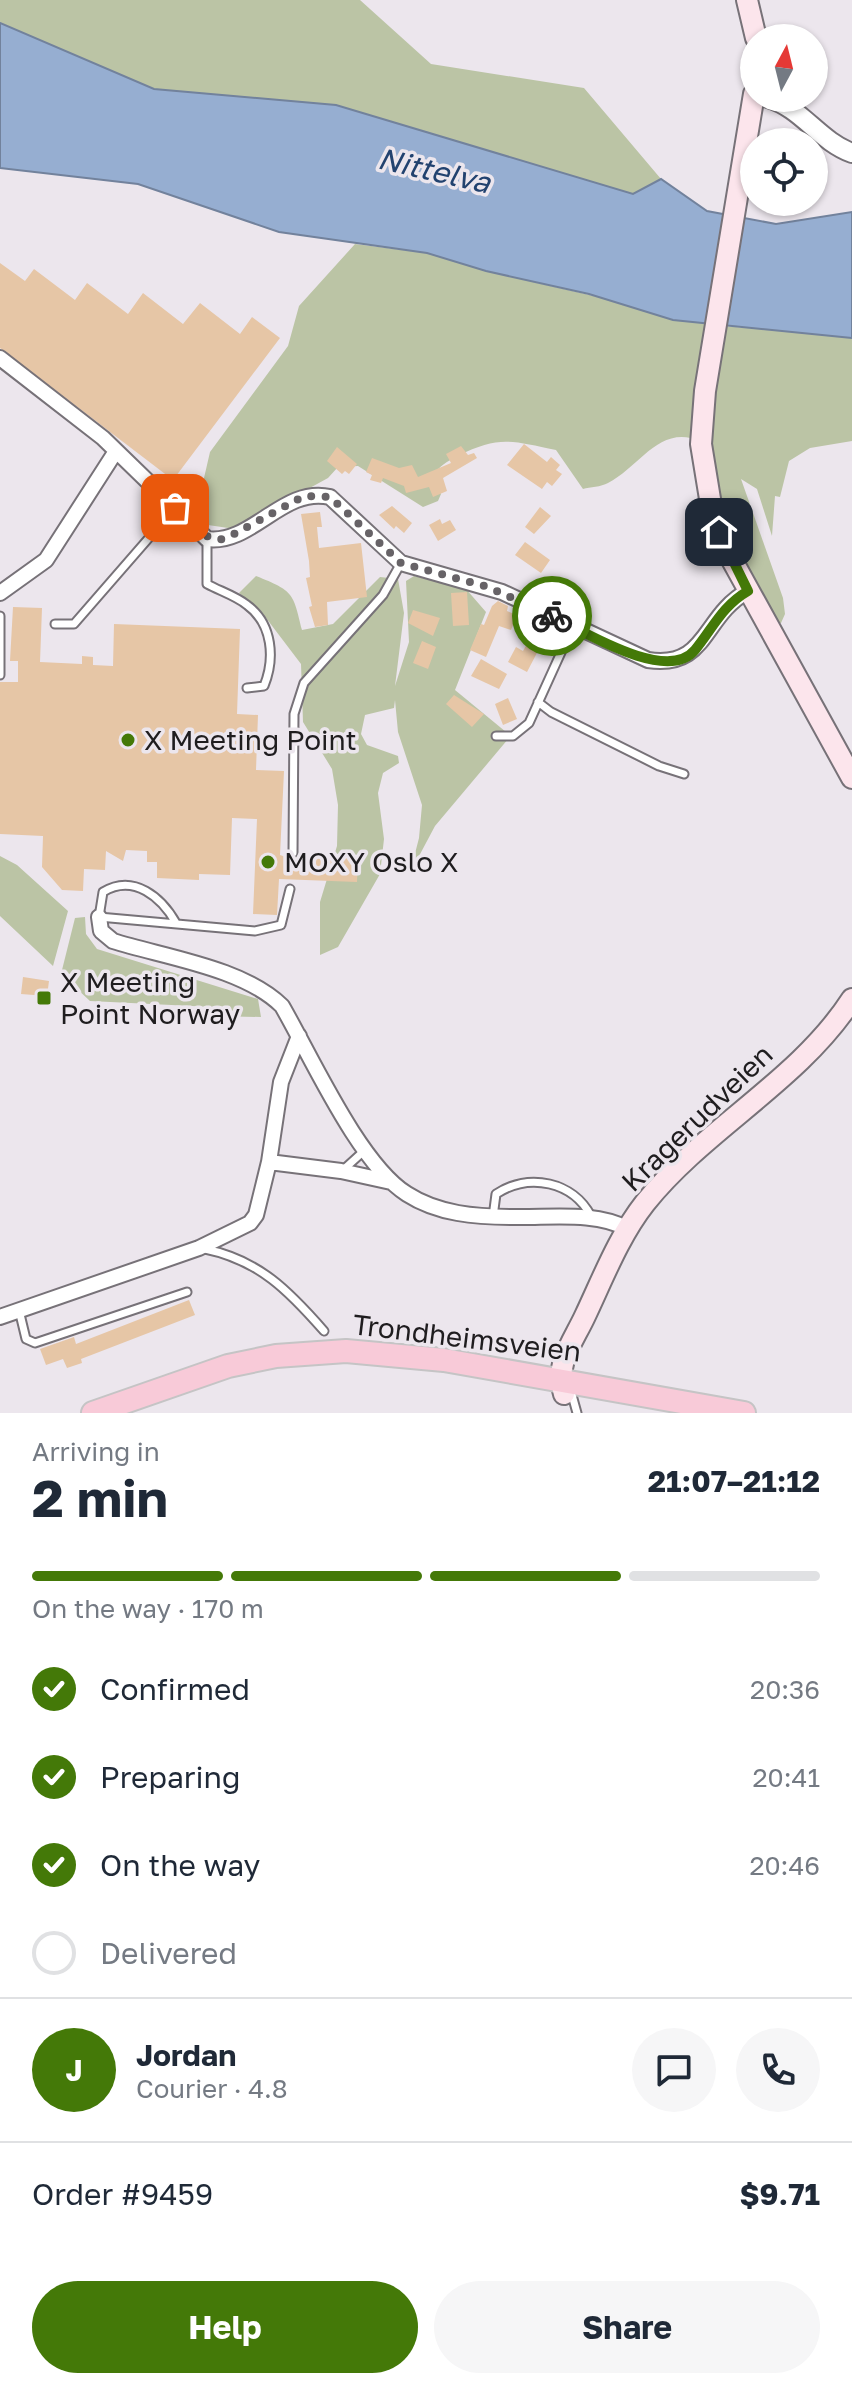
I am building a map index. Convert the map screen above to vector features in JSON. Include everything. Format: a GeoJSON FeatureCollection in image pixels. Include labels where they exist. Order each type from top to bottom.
{"type":"FeatureCollection","features":[{"type":"Feature","properties":{"kind":"main road"},"geometry":{"type":"LineString","coordinates":[[747,0],[753,24]]}},
{"type":"Feature","properties":{"kind":"main road"},"geometry":{"type":"LineString","coordinates":[[751,112],[712,344],[701,444],[703,472],[719,532],[748,591],[852,778]]}},
{"type":"Feature","properties":{"kind":"main road","name":"Kragerudveien"},"geometry":{"type":"LineString","coordinates":[[569,1393],[578,1332],[628,1229],[663,1183],[820,1040],[852,999]]}},
{"type":"Feature","properties":{"kind":"main road","name":"Trondheimsveien"},"geometry":{"type":"LineString","coordinates":[[93,1413],[228,1366],[336,1351],[400,1354],[569,1393],[742,1413]]}},
{"type":"Feature","properties":{"kind":"street"},"geometry":{"type":"LineString","coordinates":[[796,112],[824,137],[852,153]]}},
{"type":"Feature","properties":{"kind":"street"},"geometry":{"type":"LineString","coordinates":[[0,358],[116,451],[207,539],[225,539],[313,493],[330,497],[401,563],[502,592],[648,660],[679,660],[693,653],[733,600],[748,591]]}},
{"type":"Feature","properties":{"kind":"street"},"geometry":{"type":"LineString","coordinates":[[0,593],[52,552],[116,451]]}},
{"type":"Feature","properties":{"kind":"street"},"geometry":{"type":"LineString","coordinates":[[99,917],[101,931],[113,941],[244,981],[267,991],[282,1006],[365,1150],[391,1182],[407,1195],[445,1211],[493,1217],[592,1218],[628,1229]]}},
{"type":"Feature","properties":{"kind":"street"},"geometry":{"type":"LineString","coordinates":[[0,1317],[199,1248],[250,1223],[256,1215],[269,1162],[281,1082],[299,1036]]}},
{"type":"Feature","properties":{"kind":"street"},"geometry":{"type":"LineString","coordinates":[[269,1162],[341,1171],[391,1182]]}},
{"type":"Feature","properties":{"kind":"lane"},"geometry":{"type":"LineString","coordinates":[[55,624],[74,624],[175,508]]}},
{"type":"Feature","properties":{"kind":"lane"},"geometry":{"type":"LineString","coordinates":[[207,539],[207,584],[247,604],[262,620],[269,637],[271,669],[264,686],[247,688]]}},
{"type":"Feature","properties":{"kind":"lane"},"geometry":{"type":"LineString","coordinates":[[293,853],[294,714],[304,683],[383,595],[401,563]]}},
{"type":"Feature","properties":{"kind":"lane"},"geometry":{"type":"LineString","coordinates":[[0,616],[0,675]]}},
{"type":"Feature","properties":{"kind":"lane"},"geometry":{"type":"LineString","coordinates":[[496,736],[513,736],[522,731],[573,626]]}},
{"type":"Feature","properties":{"kind":"lane"},"geometry":{"type":"LineString","coordinates":[[538,702],[551,712],[659,766],[684,774]]}},
{"type":"Feature","properties":{"kind":"lane"},"geometry":{"type":"LineString","coordinates":[[176,923],[154,893],[143,888],[117,887],[103,892],[99,917],[255,931],[277,927],[286,915],[290,889]]}},
{"type":"Feature","properties":{"kind":"lane"},"geometry":{"type":"LineString","coordinates":[[341,1171],[365,1150]]}},
{"type":"Feature","properties":{"kind":"lane"},"geometry":{"type":"LineString","coordinates":[[493,1217],[496,1194],[504,1188],[558,1184],[576,1194],[592,1218]]}},
{"type":"Feature","properties":{"kind":"lane"},"geometry":{"type":"LineString","coordinates":[[199,1248],[237,1257],[267,1272],[324,1331]]}},
{"type":"Feature","properties":{"kind":"lane"},"geometry":{"type":"LineString","coordinates":[[19,1310],[26,1339],[35,1343],[187,1292]]}},
{"type":"Feature","properties":{"kind":"green space"},"geometry":{"type":"Polygon","coordinates":[[[0,0],[360,0],[431,64],[584,88],[661,179],[633,194],[336,105],[154,89],[0,23],[0,0]]]}},
{"type":"Feature","properties":{"kind":"green space"},"geometry":{"type":"Polygon","coordinates":[[[355,244],[427,253],[486,271],[723,326],[852,336],[852,441],[810,448],[789,461],[780,497],[775,496],[772,536],[757,489],[741,479],[783,598],[785,614],[781,623],[775,623],[731,537],[700,441],[686,437],[661,443],[608,483],[583,489],[556,450],[516,442],[495,442],[472,449],[441,466],[434,476],[441,494],[438,501],[423,507],[358,466],[338,467],[328,478],[235,529],[208,525],[204,478],[210,452],[288,346],[299,306],[355,244]]]}},
{"type":"Feature","properties":{"kind":"green space"},"geometry":{"type":"Polygon","coordinates":[[[256,576],[290,595],[302,630],[333,624],[380,577],[398,579],[404,613],[395,686],[409,642],[406,581],[414,576],[466,589],[486,612],[455,690],[506,732],[514,732],[435,826],[410,873],[419,838],[422,805],[398,732],[395,700],[394,708],[365,715],[361,734],[367,745],[398,756],[399,763],[383,773],[378,793],[384,839],[380,874],[338,947],[320,955],[320,902],[337,846],[338,805],[332,769],[303,722],[301,664],[260,610],[239,593],[256,576]]]}},
{"type":"Feature","properties":{"kind":"green space"},"geometry":{"type":"Polygon","coordinates":[[[0,856],[17,865],[68,911],[53,966],[0,916],[0,856]]]}},
{"type":"Feature","properties":{"kind":"green space"},"geometry":{"type":"Polygon","coordinates":[[[85,917],[86,934],[97,949],[258,999],[261,1017],[212,1016],[212,1007],[90,1001],[61,974],[75,918],[85,917]]]}},
{"type":"Feature","properties":{"kind":"water","name":"Nittelva"},"geometry":{"type":"Polygon","coordinates":[[[0,23],[154,89],[336,105],[633,194],[661,179],[707,211],[776,224],[852,212],[852,338],[673,320],[589,294],[486,271],[427,253],[279,232],[138,184],[0,168],[0,23]]]}},
{"type":"Feature","properties":{"kind":"building"},"geometry":{"type":"Polygon","coordinates":[[[0,263],[25,281],[34,269],[75,300],[87,283],[128,314],[143,293],[183,324],[200,303],[240,334],[252,317],[280,338],[173,480],[0,348],[0,263]]]}},
{"type":"Feature","properties":{"kind":"building"},"geometry":{"type":"Polygon","coordinates":[[[524,444],[547,462],[551,457],[560,465],[556,470],[562,474],[552,486],[547,482],[542,489],[507,465],[524,444]]]}},
{"type":"Feature","properties":{"kind":"building"},"geometry":{"type":"Polygon","coordinates":[[[461,446],[468,455],[474,453],[477,458],[443,478],[447,491],[433,497],[429,487],[406,493],[404,486],[383,478],[381,483],[370,480],[372,475],[366,472],[372,458],[399,468],[412,465],[418,477],[451,463],[446,454],[461,446]]]}},
{"type":"Feature","properties":{"kind":"building"},"geometry":{"type":"Polygon","coordinates":[[[337,447],[357,464],[349,474],[345,471],[342,474],[327,461],[337,447]]]}},
{"type":"Feature","properties":{"kind":"building"},"geometry":{"type":"Polygon","coordinates":[[[392,506],[412,523],[404,533],[396,526],[394,529],[379,515],[392,506]]]}},
{"type":"Feature","properties":{"kind":"building"},"geometry":{"type":"Polygon","coordinates":[[[540,507],[551,516],[534,534],[525,527],[540,507]]]}},
{"type":"Feature","properties":{"kind":"building"},"geometry":{"type":"Polygon","coordinates":[[[320,512],[322,527],[317,527],[319,548],[361,543],[367,597],[327,602],[328,625],[315,627],[309,607],[312,606],[306,578],[310,577],[309,561],[301,514],[320,512]]]}},
{"type":"Feature","properties":{"kind":"building"},"geometry":{"type":"Polygon","coordinates":[[[440,519],[442,524],[450,520],[456,530],[438,541],[429,525],[440,519]]]}},
{"type":"Feature","properties":{"kind":"building"},"geometry":{"type":"Polygon","coordinates":[[[525,542],[550,560],[541,573],[515,555],[525,542]]]}},
{"type":"Feature","properties":{"kind":"building"},"geometry":{"type":"Polygon","coordinates":[[[467,592],[469,625],[453,626],[451,593],[467,592]]]}},
{"type":"Feature","properties":{"kind":"building"},"geometry":{"type":"Polygon","coordinates":[[[498,601],[508,606],[507,611],[517,615],[511,630],[499,626],[486,657],[470,650],[481,624],[484,625],[492,606],[498,601]]]}},
{"type":"Feature","properties":{"kind":"building","name":"X Meeting Point"},"geometry":{"type":"Polygon","coordinates":[[[13,607],[42,608],[40,662],[82,664],[82,656],[93,657],[93,665],[113,666],[114,624],[240,629],[237,714],[258,715],[256,770],[284,771],[280,855],[292,859],[299,856],[358,858],[357,882],[279,879],[277,915],[253,914],[257,819],[232,818],[230,875],[199,874],[199,880],[157,878],[157,862],[147,862],[147,851],[126,850],[123,861],[106,851],[105,870],[84,869],[83,891],[62,890],[42,867],[43,836],[0,834],[0,682],[18,682],[18,661],[10,661],[13,607]]]}},
{"type":"Feature","properties":{"kind":"building"},"geometry":{"type":"Polygon","coordinates":[[[413,610],[440,618],[433,636],[408,623],[413,610]]]}},
{"type":"Feature","properties":{"kind":"building"},"geometry":{"type":"Polygon","coordinates":[[[539,623],[553,629],[550,635],[555,637],[550,647],[539,649],[527,672],[508,662],[516,647],[523,651],[539,623]]]}},
{"type":"Feature","properties":{"kind":"building"},"geometry":{"type":"Polygon","coordinates":[[[422,641],[436,647],[428,669],[413,663],[422,641]]]}},
{"type":"Feature","properties":{"kind":"building"},"geometry":{"type":"Polygon","coordinates":[[[481,659],[507,674],[499,689],[471,676],[481,659]]]}},
{"type":"Feature","properties":{"kind":"building"},"geometry":{"type":"Polygon","coordinates":[[[454,695],[484,714],[472,727],[446,704],[454,695]]]}},
{"type":"Feature","properties":{"kind":"building"},"geometry":{"type":"Polygon","coordinates":[[[508,698],[517,719],[503,725],[495,704],[508,698]]]}},
{"type":"Feature","properties":{"kind":"building"},"geometry":{"type":"Polygon","coordinates":[[[23,977],[49,981],[47,996],[21,994],[23,977]]]}},
{"type":"Feature","properties":{"kind":"building"},"geometry":{"type":"Polygon","coordinates":[[[189,1300],[195,1315],[81,1359],[82,1363],[67,1368],[63,1359],[46,1365],[40,1349],[74,1337],[76,1344],[189,1300]]]}},
{"type":"Feature","properties":{"kind":"way so far"},"geometry":{"type":"LineString","coordinates":[[175,508],[207,539],[217,540],[225,539],[304,496],[313,493],[330,497],[401,563],[488,587],[552,616]]}},
{"type":"Feature","properties":{"kind":"place","name":"X Meeting Point"},"geometry":{"type":"Point","coordinates":[128,740]}},
{"type":"Feature","properties":{"kind":"place","name":"MOXY Oslo X"},"geometry":{"type":"Point","coordinates":[268,862]}},
{"type":"Feature","properties":{"kind":"place","name":"X Meeting Point Norway"},"geometry":{"type":"Point","coordinates":[44,998]}},
{"type":"Feature","properties":{"kind":"route"},"geometry":{"type":"LineString","coordinates":[[552,616],[648,660],[668,662],[693,653],[724,608],[748,591],[719,532]]}}]}
